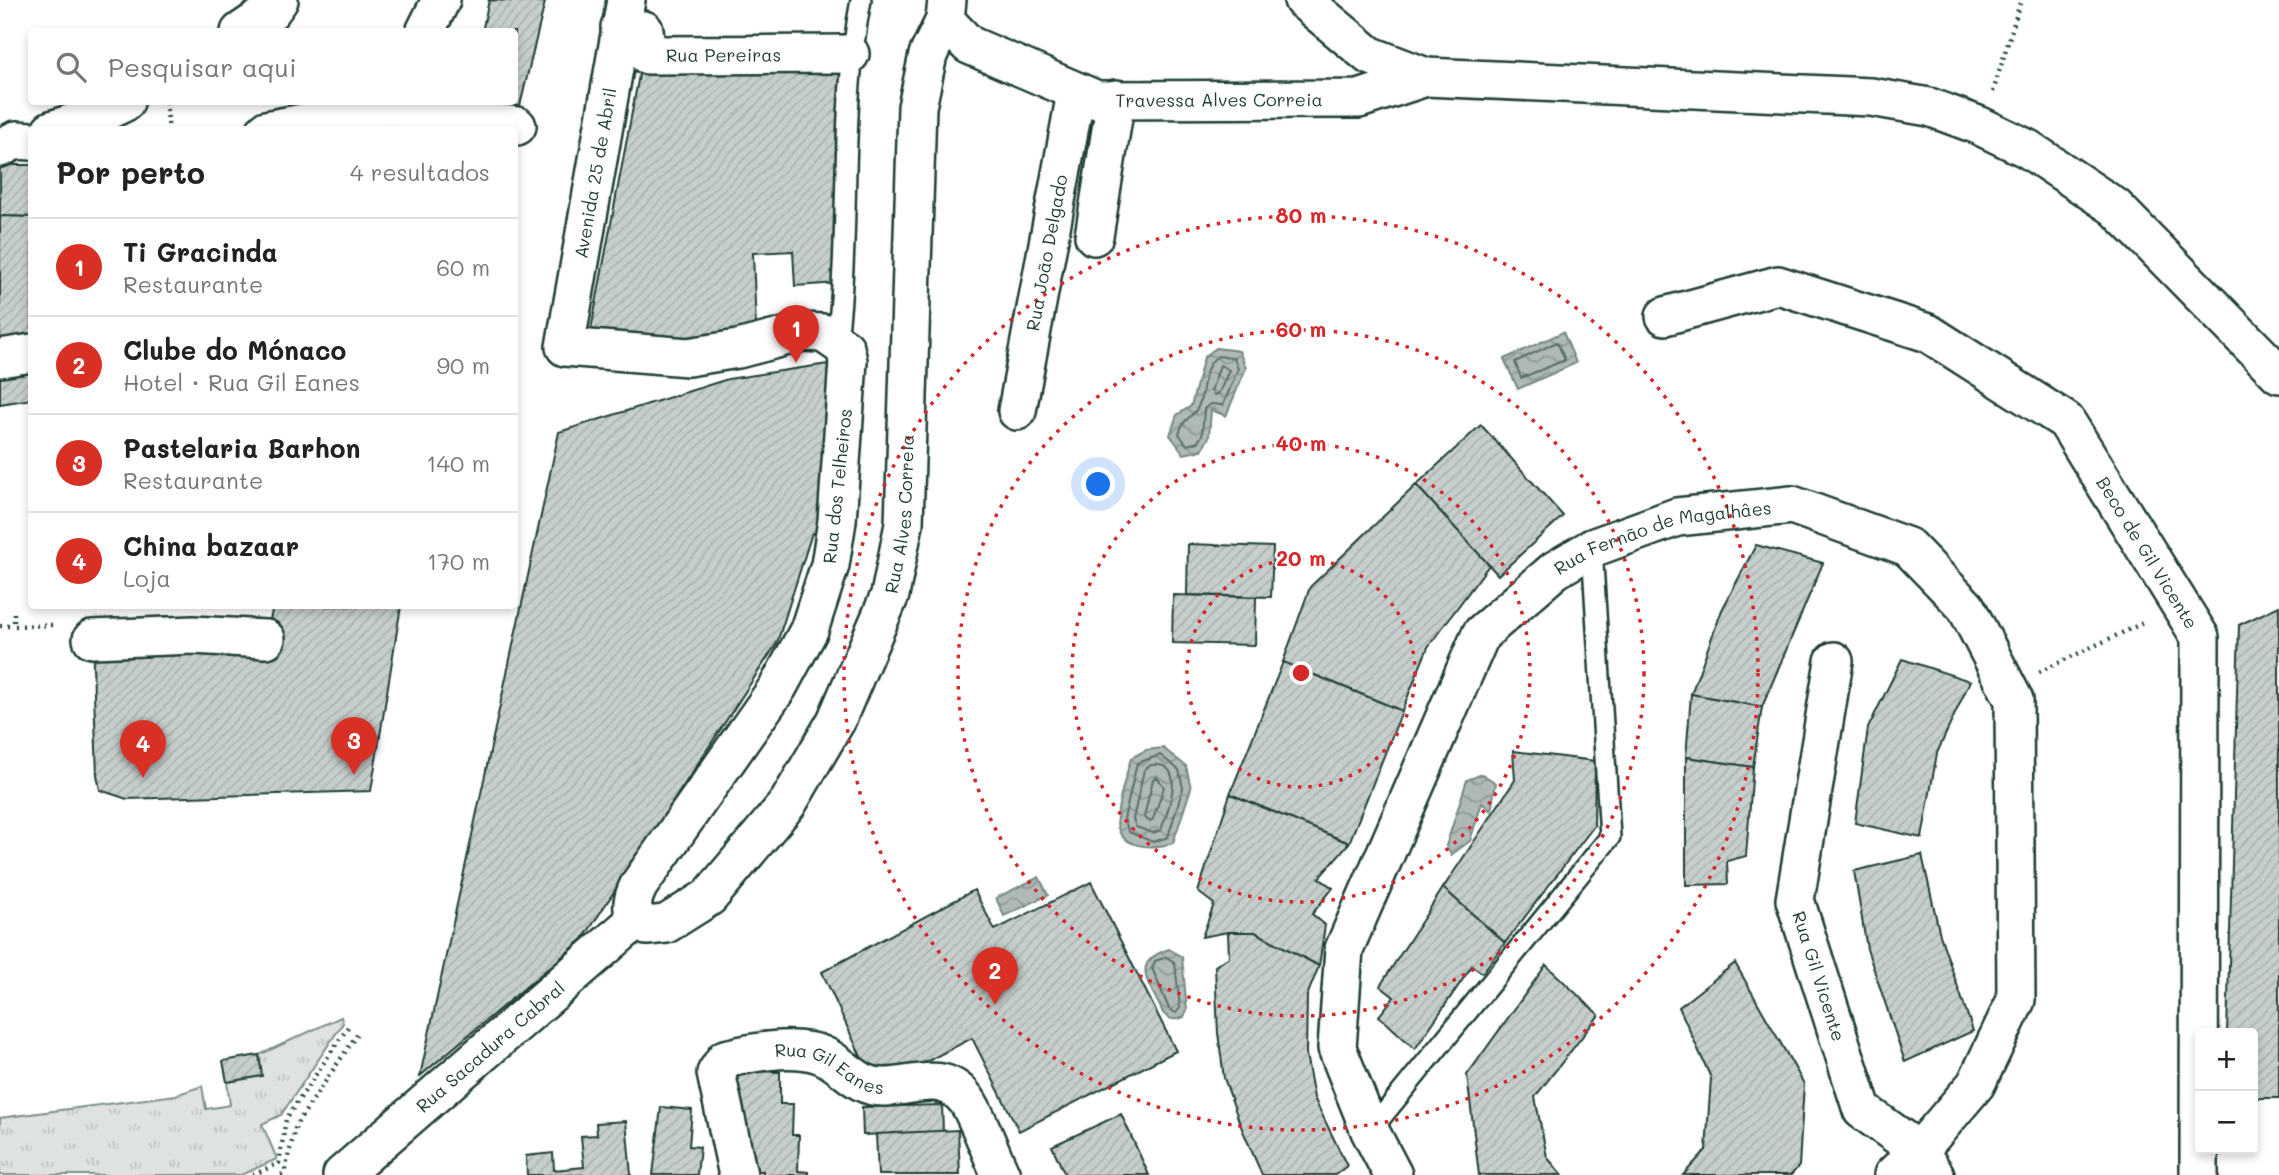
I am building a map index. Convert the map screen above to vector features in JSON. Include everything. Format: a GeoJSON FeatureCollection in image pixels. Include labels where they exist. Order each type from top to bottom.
{"type":"FeatureCollection","features":[{"type":"Feature","properties":{"kind":"street"},"geometry":{"type":"LineString","coordinates":[[246,28],[271,11],[279,0]]}},
{"type":"Feature","properties":{"kind":"street"},"geometry":{"type":"LineString","coordinates":[[427,28],[441,0]]}},
{"type":"Feature","properties":{"kind":"street"},"geometry":{"type":"LineString","coordinates":[[1303,0],[1369,55],[1426,77],[1871,97],[1928,107],[1978,125],[2028,149],[2115,207],[2279,374]]}},
{"type":"Feature","properties":{"kind":"street","name":"Travessa Alves Correia"},"geometry":{"type":"LineString","coordinates":[[946,10],[969,45],[1097,100],[1359,99],[1426,77]]}},
{"type":"Feature","properties":{"kind":"street","name":"Rua Alves Correia"},"geometry":{"type":"LineString","coordinates":[[637,919],[647,926],[666,924],[709,897],[788,803],[836,721],[890,595],[904,524],[917,107],[928,55],[946,10]]}},
{"type":"Feature","properties":{"kind":"street","name":"Rua Pereiras"},"geometry":{"type":"LineString","coordinates":[[623,14],[643,30],[647,55],[850,54]]}},
{"type":"Feature","properties":{"kind":"street","name":"Avenida 25 de Abril"},"geometry":{"type":"LineString","coordinates":[[623,14],[565,347],[688,357],[738,349],[803,332],[823,333],[837,340]]}},
{"type":"Feature","properties":{"kind":"street"},"geometry":{"type":"LineString","coordinates":[[1369,55],[1380,74],[1373,94]]}},
{"type":"Feature","properties":{"kind":"street","name":"Rua João Delgado"},"geometry":{"type":"LineString","coordinates":[[1017,411],[1076,93]]}},
{"type":"Feature","properties":{"kind":"street"},"geometry":{"type":"LineString","coordinates":[[1094,236],[1116,99]]}},
{"type":"Feature","properties":{"kind":"street"},"geometry":{"type":"LineString","coordinates":[[63,126],[119,105]]}},
{"type":"Feature","properties":{"kind":"street"},"geometry":{"type":"LineString","coordinates":[[285,126],[385,105]]}},
{"type":"Feature","properties":{"kind":"street"},"geometry":{"type":"LineString","coordinates":[[396,105],[517,126]]}},
{"type":"Feature","properties":{"kind":"street","name":"Beco de Gil Vicente"},"geometry":{"type":"LineString","coordinates":[[1665,316],[1778,285],[1928,333],[2066,421],[2181,605],[2200,637],[2199,1175]]}},
{"type":"Feature","properties":{"kind":"street","name":"Rua dos Telheiros"},"geometry":{"type":"LineString","coordinates":[[637,919],[631,901],[639,885],[778,687],[809,630],[830,565],[837,520],[848,361],[845,348],[837,340]]}},
{"type":"Feature","properties":{"kind":"street"},"geometry":{"type":"LineString","coordinates":[[0,358],[28,354]]}},
{"type":"Feature","properties":{"kind":"street","name":"Rua Fernão de Magalhâes"},"geometry":{"type":"LineString","coordinates":[[1393,1175],[1370,1131],[1337,1048],[1344,949],[1481,634],[1555,570],[1592,548],[1677,517],[1792,505],[1908,547],[1966,607],[2014,699],[2016,1000],[1976,1084],[1916,1167]]}},
{"type":"Feature","properties":{"kind":"street"},"geometry":{"type":"LineString","coordinates":[[92,639],[194,620],[266,639]]}},
{"type":"Feature","properties":{"kind":"street","name":"Rua Gil Vicente"},"geometry":{"type":"LineString","coordinates":[[1834,661],[1795,900],[1862,1110],[1916,1167]]}},
{"type":"Feature","properties":{"kind":"street","name":"Rua Sacadura Cabral"},"geometry":{"type":"LineString","coordinates":[[342,1175],[637,919]]}},
{"type":"Feature","properties":{"kind":"street","name":"Rua Gil Eanes"},"geometry":{"type":"LineString","coordinates":[[738,1175],[716,1073],[725,1059],[753,1052],[822,1055],[851,1078],[881,1087],[936,1080],[964,1096],[1001,1175]]}},
{"type":"Feature","properties":{"kind":"lane","name":"Rua dos Telheiros"},"geometry":{"type":"LineString","coordinates":[[837,340],[842,299],[850,54],[861,0]]}},
{"type":"Feature","properties":{"kind":"lane"},"geometry":{"type":"LineString","coordinates":[[1370,1131],[1611,837],[1592,548]]}},
{"type":"Feature","properties":{"kind":"path"},"geometry":{"type":"LineString","coordinates":[[1978,125],[1993,93],[2021,0]]}},
{"type":"Feature","properties":{"kind":"path"},"geometry":{"type":"LineString","coordinates":[[166,105],[169,126]]}},
{"type":"Feature","properties":{"kind":"path"},"geometry":{"type":"LineString","coordinates":[[2007,687],[2181,605]]}},
{"type":"Feature","properties":{"kind":"path"},"geometry":{"type":"LineString","coordinates":[[14,613],[14,626]]}},
{"type":"Feature","properties":{"kind":"path"},"geometry":{"type":"LineString","coordinates":[[0,626],[55,625]]}},
{"type":"Feature","properties":{"kind":"path"},"geometry":{"type":"LineString","coordinates":[[253,1175],[279,1163],[286,1119],[348,1027]]}},
{"type":"Feature","properties":{"kind":"path"},"geometry":{"type":"LineString","coordinates":[[281,1175],[284,1174],[296,1125],[358,1033]]}},
{"type":"Feature","properties":{"kind":"green space"},"geometry":{"type":"Polygon","coordinates":[[[341,1017],[343,1023],[281,1115],[262,1124],[277,1159],[241,1175],[0,1175],[0,1118],[176,1095],[202,1086],[206,1109],[230,1105],[227,1082],[262,1076],[259,1055],[341,1017]]]}},
{"type":"Feature","properties":{"kind":"water"},"geometry":{"type":"Polygon","coordinates":[[[1563,332],[1576,363],[1518,389],[1504,359],[1563,332]]]}},
{"type":"Feature","properties":{"kind":"water"},"geometry":{"type":"Polygon","coordinates":[[[1216,348],[1239,351],[1246,368],[1226,416],[1211,410],[1209,437],[1202,450],[1184,454],[1170,435],[1177,415],[1191,406],[1204,357],[1216,348]]]}},
{"type":"Feature","properties":{"kind":"water"},"geometry":{"type":"Polygon","coordinates":[[[1163,748],[1186,766],[1191,788],[1173,843],[1137,845],[1129,842],[1118,829],[1122,788],[1131,758],[1146,750],[1163,748]]]}},
{"type":"Feature","properties":{"kind":"water"},"geometry":{"type":"Polygon","coordinates":[[[1482,774],[1496,783],[1491,811],[1482,803],[1470,841],[1451,855],[1446,846],[1467,780],[1482,774]]]}},
{"type":"Feature","properties":{"kind":"water"},"geometry":{"type":"Polygon","coordinates":[[[1039,877],[1048,895],[1004,916],[996,898],[1039,877]]]}},
{"type":"Feature","properties":{"kind":"water"},"geometry":{"type":"Polygon","coordinates":[[[1169,949],[1182,957],[1187,1010],[1184,1017],[1175,1019],[1163,1013],[1146,975],[1149,961],[1169,949]]]}},
{"type":"Feature","properties":{"kind":"building"},"geometry":{"type":"Polygon","coordinates":[[[489,0],[545,2],[519,110],[499,105],[518,105],[518,28],[483,28],[489,0]]]}},
{"type":"Feature","properties":{"kind":"building"},"geometry":{"type":"Polygon","coordinates":[[[844,57],[839,283],[795,286],[793,251],[753,253],[756,329],[695,341],[590,335],[642,59],[844,57]]]}},
{"type":"Feature","properties":{"kind":"building"},"geometry":{"type":"Polygon","coordinates":[[[0,165],[28,165],[28,217],[0,216],[0,165]]]}},
{"type":"Feature","properties":{"kind":"building"},"geometry":{"type":"Polygon","coordinates":[[[0,216],[28,217],[28,348],[0,351],[0,216]]]}},
{"type":"Feature","properties":{"kind":"building"},"geometry":{"type":"Polygon","coordinates":[[[28,359],[28,400],[0,404],[0,363],[28,359]]]}},
{"type":"Feature","properties":{"kind":"building"},"geometry":{"type":"Polygon","coordinates":[[[835,363],[819,535],[812,533],[777,643],[583,939],[420,1076],[559,432],[728,379],[835,363]]]}},
{"type":"Feature","properties":{"kind":"building"},"geometry":{"type":"Polygon","coordinates":[[[1481,425],[1563,516],[1498,575],[1416,485],[1481,425]]]}},
{"type":"Feature","properties":{"kind":"building"},"geometry":{"type":"Polygon","coordinates":[[[1416,485],[1489,565],[1428,647],[1402,711],[1283,662],[1310,587],[1416,485]]]}},
{"type":"Feature","properties":{"kind":"building"},"geometry":{"type":"Polygon","coordinates":[[[1188,544],[1273,547],[1271,597],[1187,595],[1188,544]]]}},
{"type":"Feature","properties":{"kind":"building"},"geometry":{"type":"Polygon","coordinates":[[[1756,545],[1823,563],[1762,707],[1691,694],[1722,610],[1756,545]]]}},
{"type":"Feature","properties":{"kind":"building"},"geometry":{"type":"Polygon","coordinates":[[[1173,595],[1256,597],[1255,645],[1172,643],[1173,595]]]}},
{"type":"Feature","properties":{"kind":"building"},"geometry":{"type":"Polygon","coordinates":[[[2279,606],[2279,1098],[2258,1098],[2258,1028],[2227,1028],[2239,625],[2279,606]]]}},
{"type":"Feature","properties":{"kind":"building"},"geometry":{"type":"Polygon","coordinates":[[[272,609],[401,609],[371,791],[127,799],[100,790],[97,775],[92,639],[266,639],[272,609]]]}},
{"type":"Feature","properties":{"kind":"building"},"geometry":{"type":"Polygon","coordinates":[[[1902,659],[1970,681],[1937,753],[1922,838],[1855,823],[1868,728],[1902,659]]]}},
{"type":"Feature","properties":{"kind":"building"},"geometry":{"type":"Polygon","coordinates":[[[1283,662],[1402,711],[1349,843],[1230,794],[1283,662]]]}},
{"type":"Feature","properties":{"kind":"building"},"geometry":{"type":"Polygon","coordinates":[[[1691,694],[1762,707],[1753,767],[1686,757],[1691,694]]]}},
{"type":"Feature","properties":{"kind":"building"},"geometry":{"type":"Polygon","coordinates":[[[1513,751],[1595,761],[1594,826],[1505,943],[1443,888],[1515,780],[1513,751]]]}},
{"type":"Feature","properties":{"kind":"building"},"geometry":{"type":"Polygon","coordinates":[[[1686,757],[1753,767],[1746,856],[1727,861],[1728,884],[1686,885],[1686,757]]]}},
{"type":"Feature","properties":{"kind":"building"},"geometry":{"type":"Polygon","coordinates":[[[1230,794],[1349,843],[1319,878],[1333,888],[1312,914],[1325,925],[1319,966],[1255,932],[1228,932],[1202,937],[1214,904],[1198,892],[1230,794]]]}},
{"type":"Feature","properties":{"kind":"building"},"geometry":{"type":"Polygon","coordinates":[[[1922,855],[1940,935],[1973,1031],[1905,1062],[1867,949],[1854,871],[1922,855]]]}},
{"type":"Feature","properties":{"kind":"building"},"geometry":{"type":"Polygon","coordinates":[[[1091,882],[1176,1051],[1019,1131],[972,1038],[920,1065],[868,1072],[822,972],[974,890],[995,930],[1091,882]]]}},
{"type":"Feature","properties":{"kind":"building"},"geometry":{"type":"Polygon","coordinates":[[[1443,888],[1505,943],[1482,973],[1472,966],[1415,1049],[1379,1016],[1394,997],[1380,986],[1443,888]]]}},
{"type":"Feature","properties":{"kind":"building"},"geometry":{"type":"Polygon","coordinates":[[[1228,932],[1255,932],[1319,966],[1307,996],[1306,1054],[1314,1098],[1347,1166],[1335,1175],[1262,1175],[1224,1078],[1218,1033],[1215,966],[1229,957],[1228,932]]]}},
{"type":"Feature","properties":{"kind":"building"},"geometry":{"type":"Polygon","coordinates":[[[1735,963],[1804,1084],[1799,1166],[1791,1175],[1683,1175],[1706,1150],[1711,1078],[1679,1007],[1735,963]]]}},
{"type":"Feature","properties":{"kind":"building"},"geometry":{"type":"Polygon","coordinates":[[[1546,965],[1599,1015],[1535,1097],[1547,1157],[1562,1175],[1479,1175],[1467,1075],[1546,965]]]}},
{"type":"Feature","properties":{"kind":"building"},"geometry":{"type":"Polygon","coordinates":[[[259,1055],[262,1076],[227,1082],[223,1061],[259,1055]]]}},
{"type":"Feature","properties":{"kind":"building"},"geometry":{"type":"Polygon","coordinates":[[[729,1070],[780,1072],[780,1104],[793,1104],[792,1135],[799,1135],[798,1171],[808,1172],[808,1175],[763,1175],[763,1171],[749,1171],[750,1140],[738,1139],[729,1070]]]}},
{"type":"Feature","properties":{"kind":"building"},"geometry":{"type":"Polygon","coordinates":[[[942,1105],[943,1132],[863,1135],[862,1107],[942,1105]]]}},
{"type":"Feature","properties":{"kind":"building"},"geometry":{"type":"Polygon","coordinates":[[[661,1107],[692,1110],[689,1146],[700,1147],[697,1175],[653,1175],[661,1107]]]}},
{"type":"Feature","properties":{"kind":"building"},"geometry":{"type":"Polygon","coordinates":[[[1121,1114],[1149,1175],[1065,1175],[1052,1146],[1121,1114]]]}},
{"type":"Feature","properties":{"kind":"building"},"geometry":{"type":"Polygon","coordinates":[[[626,1121],[631,1175],[527,1175],[526,1156],[553,1153],[554,1170],[584,1167],[581,1136],[597,1135],[596,1123],[626,1121]]]}},
{"type":"Feature","properties":{"kind":"building"},"geometry":{"type":"Polygon","coordinates":[[[958,1130],[960,1175],[878,1175],[876,1134],[958,1130]]]}},
{"type":"Feature","properties":{"kind":"place","name":"Ti Gracinda"},"geometry":{"type":"Point","coordinates":[796,363]}},
{"type":"Feature","properties":{"kind":"place","name":"Pastelaria Barhon"},"geometry":{"type":"Point","coordinates":[354,775]}},
{"type":"Feature","properties":{"kind":"place","name":"China bazaar"},"geometry":{"type":"Point","coordinates":[143,778]}},
{"type":"Feature","properties":{"kind":"place","name":"Clube do Mónaco"},"geometry":{"type":"Point","coordinates":[995,1005]}}]}
